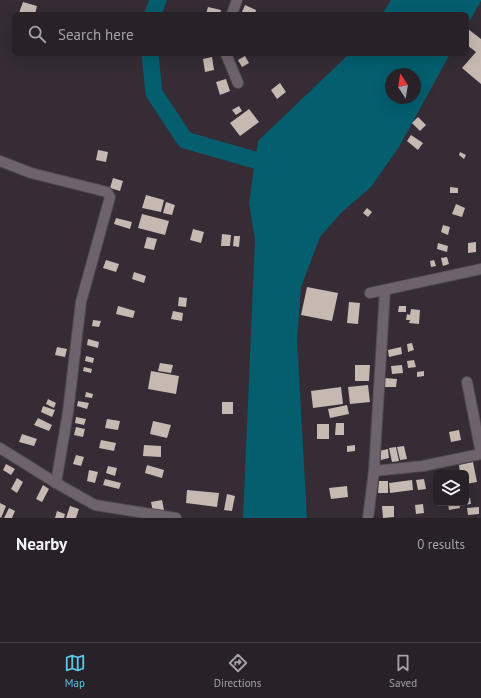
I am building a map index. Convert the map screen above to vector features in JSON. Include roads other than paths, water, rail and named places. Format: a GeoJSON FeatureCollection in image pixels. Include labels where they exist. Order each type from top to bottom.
{"type":"FeatureCollection","features":[{"type":"Feature","properties":{"kind":"street"},"geometry":{"type":"LineString","coordinates":[[233,12],[237,0]]}},
{"type":"Feature","properties":{"kind":"street"},"geometry":{"type":"LineString","coordinates":[[227,56],[238,83]]}},
{"type":"Feature","properties":{"kind":"street"},"geometry":{"type":"LineString","coordinates":[[0,161],[31,173],[107,192],[110,197],[81,302],[68,412],[56,483]]}},
{"type":"Feature","properties":{"kind":"street"},"geometry":{"type":"LineString","coordinates":[[370,293],[481,269]]}},
{"type":"Feature","properties":{"kind":"street"},"geometry":{"type":"LineString","coordinates":[[368,518],[374,471],[384,290]]}},
{"type":"Feature","properties":{"kind":"street"},"geometry":{"type":"LineString","coordinates":[[374,471],[423,466],[481,454],[467,382]]}},
{"type":"Feature","properties":{"kind":"street"},"geometry":{"type":"LineString","coordinates":[[0,448],[56,483],[95,505],[130,515],[176,518]]}},
{"type":"Feature","properties":{"kind":"water"},"geometry":{"type":"Polygon","coordinates":[[[391,0],[481,0],[469,22],[469,12],[383,12],[391,0]]]}},
{"type":"Feature","properties":{"kind":"water"},"geometry":{"type":"Polygon","coordinates":[[[347,56],[449,56],[399,147],[371,187],[342,212],[320,237],[301,287],[297,340],[307,518],[243,518],[255,240],[249,203],[258,141],[347,56]]]}},
{"type":"Feature","properties":{"kind":"waterway"},"geometry":{"type":"LineString","coordinates":[[154,12],[158,0]]}},
{"type":"Feature","properties":{"kind":"waterway"},"geometry":{"type":"LineString","coordinates":[[150,56],[154,93],[185,140],[276,166]]}}]}
